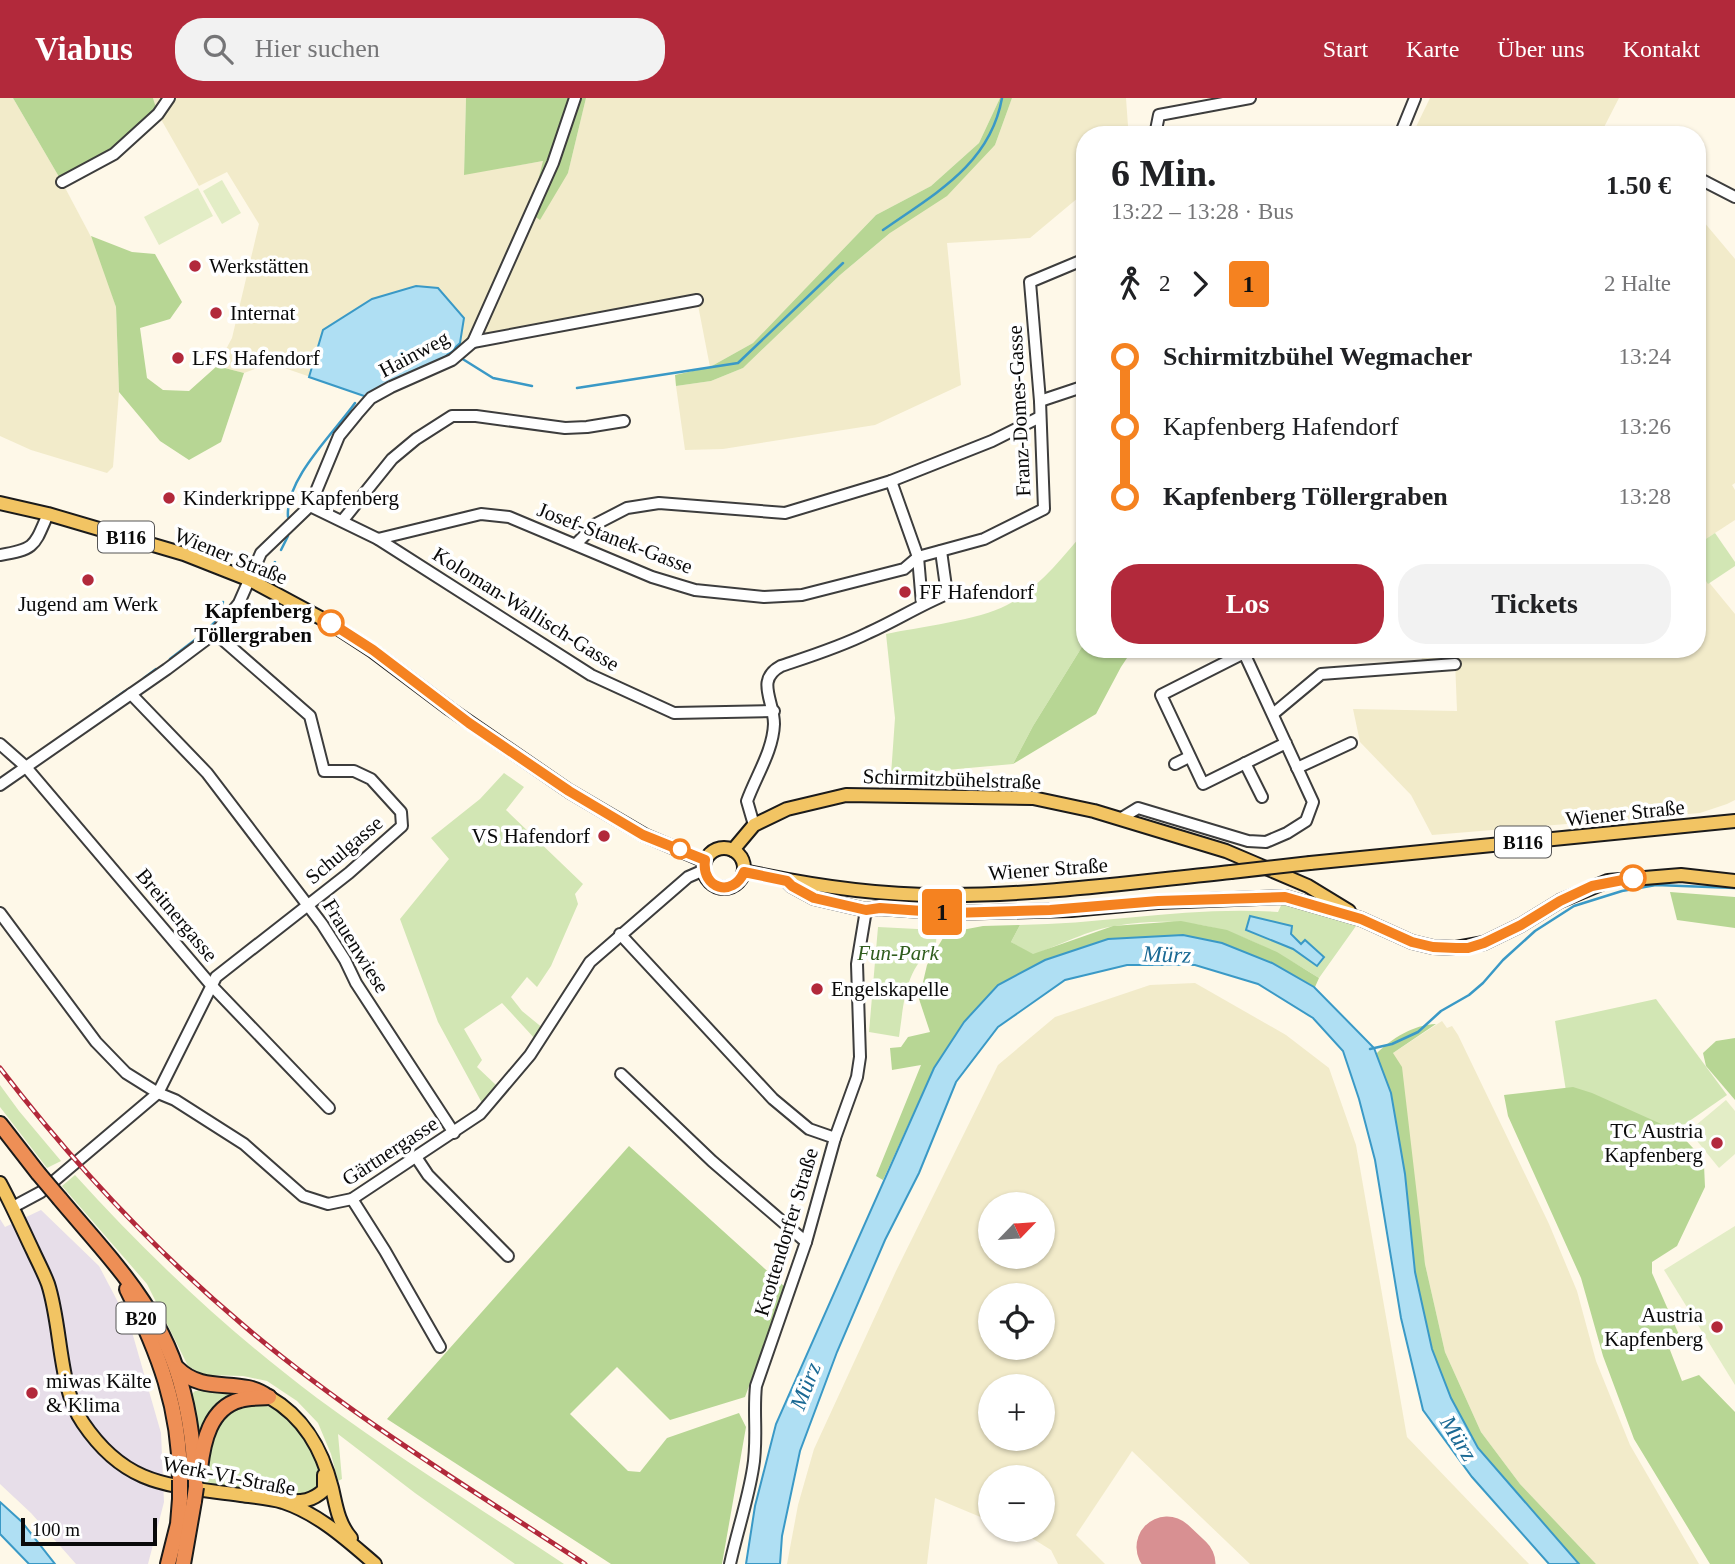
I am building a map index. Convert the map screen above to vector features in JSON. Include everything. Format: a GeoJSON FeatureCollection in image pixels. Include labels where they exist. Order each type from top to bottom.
{"type":"FeatureCollection","features":[{"type":"Feature","properties":{"kind":"highway","name":"B20"},"geometry":{"type":"LineString","coordinates":[[0,1124],[95,1241],[125,1287],[178,1398]]}},
{"type":"Feature","properties":{"kind":"highway","name":"B20"},"geometry":{"type":"LineString","coordinates":[[95,1241],[132,1283],[159,1325],[177,1368],[178,1437],[190,1488],[183,1564]]}},
{"type":"Feature","properties":{"kind":"highway"},"geometry":{"type":"LineString","coordinates":[[177,1368],[193,1380],[205,1384],[260,1390],[269,1397]]}},
{"type":"Feature","properties":{"kind":"highway"},"geometry":{"type":"LineString","coordinates":[[178,1398],[205,1384]]}},
{"type":"Feature","properties":{"kind":"highway"},"geometry":{"type":"LineString","coordinates":[[190,1488],[210,1425],[215,1418],[237,1401],[269,1397]]}},
{"type":"Feature","properties":{"kind":"highway","name":"B20"},"geometry":{"type":"LineString","coordinates":[[168,1564],[177,1524],[190,1488]]}},
{"type":"Feature","properties":{"kind":"main road","name":"Wiener Straße"},"geometry":{"type":"LineString","coordinates":[[0,503],[48,514],[184,554],[250,580],[330,623],[373,650],[469,723],[569,791],[643,835],[704,865]]}},
{"type":"Feature","properties":{"kind":"main road","name":"Schirmitzbühelstraße"},"geometry":{"type":"LineString","coordinates":[[756,824],[787,809],[846,795],[1033,798],[1120,819],[1226,851],[1316,891],[1361,919]]}},
{"type":"Feature","properties":{"kind":"main road","name":"Wiener Straße"},"geometry":{"type":"LineString","coordinates":[[744,872],[869,892],[940,895],[1058,890],[1735,821]]}},
{"type":"Feature","properties":{"kind":"main road"},"geometry":{"type":"LineString","coordinates":[[733,850],[756,824]]}},
{"type":"Feature","properties":{"kind":"main road"},"geometry":{"type":"LineString","coordinates":[[704,865],[711,852],[718,848],[733,850],[741,858],[744,872]]}},
{"type":"Feature","properties":{"kind":"main road","name":"B116"},"geometry":{"type":"LineString","coordinates":[[704,865],[711,883],[725,888],[737,883],[744,872]]}},
{"type":"Feature","properties":{"kind":"main road"},"geometry":{"type":"LineString","coordinates":[[787,881],[814,898],[866,910],[880,908],[951,913],[1285,897],[1361,919],[1412,942],[1433,947],[1468,948],[1505,934],[1560,901],[1608,881],[1681,875],[1735,881]]}},
{"type":"Feature","properties":{"kind":"main road"},"geometry":{"type":"LineString","coordinates":[[1285,876],[1285,897]]}},
{"type":"Feature","properties":{"kind":"main road","name":"Werk-VI-Straße"},"geometry":{"type":"LineString","coordinates":[[0,1183],[48,1283],[58,1323],[69,1396],[82,1422],[99,1444],[121,1464],[147,1479],[172,1487],[281,1501],[317,1519],[371,1560]]}},
{"type":"Feature","properties":{"kind":"main road"},"geometry":{"type":"LineString","coordinates":[[269,1397],[283,1405],[305,1426],[320,1451],[346,1532],[371,1560]]}},
{"type":"Feature","properties":{"kind":"main road"},"geometry":{"type":"LineString","coordinates":[[325,1468],[324,1490],[317,1519],[326,1516],[334,1501]]}},
{"type":"Feature","properties":{"kind":"main road"},"geometry":{"type":"LineString","coordinates":[[281,1501],[312,1500],[324,1490]]}},
{"type":"Feature","properties":{"kind":"street"},"geometry":{"type":"LineString","coordinates":[[62,182],[114,154],[158,114],[169,98]]}},
{"type":"Feature","properties":{"kind":"street","name":"Hainweg"},"geometry":{"type":"LineString","coordinates":[[0,785],[215,633],[239,603],[261,553],[310,506],[339,436],[371,398],[456,358],[472,342],[553,163],[575,98]]}},
{"type":"Feature","properties":{"kind":"street"},"geometry":{"type":"LineString","coordinates":[[1157,126],[1159,115],[1250,98]]}},
{"type":"Feature","properties":{"kind":"street"},"geometry":{"type":"LineString","coordinates":[[1404,126],[1415,98]]}},
{"type":"Feature","properties":{"kind":"street"},"geometry":{"type":"LineString","coordinates":[[1706,181],[1735,197]]}},
{"type":"Feature","properties":{"kind":"street","name":"Franz-Domes-Gasse"},"geometry":{"type":"LineString","coordinates":[[918,557],[984,539],[1044,509],[1040,401],[1030,282],[1076,263]]}},
{"type":"Feature","properties":{"kind":"street"},"geometry":{"type":"LineString","coordinates":[[472,342],[697,300]]}},
{"type":"Feature","properties":{"kind":"street"},"geometry":{"type":"LineString","coordinates":[[1040,401],[1076,389]]}},
{"type":"Feature","properties":{"kind":"street"},"geometry":{"type":"LineString","coordinates":[[343,520],[392,458],[452,416],[476,416],[565,428],[624,421]]}},
{"type":"Feature","properties":{"kind":"street"},"geometry":{"type":"LineString","coordinates":[[576,544],[596,524],[627,508],[659,503],[785,513],[910,474],[992,441],[1040,417]]}},
{"type":"Feature","properties":{"kind":"street"},"geometry":{"type":"LineString","coordinates":[[891,481],[918,557],[922,604]]}},
{"type":"Feature","properties":{"kind":"street","name":"Koloman-Wallisch-Gasse"},"geometry":{"type":"LineString","coordinates":[[310,506],[378,539],[591,675],[674,713],[774,711]]}},
{"type":"Feature","properties":{"kind":"street"},"geometry":{"type":"LineString","coordinates":[[0,555],[30,548],[36,542],[48,514]]}},
{"type":"Feature","properties":{"kind":"street","name":"Josef-Stanek-Gasse"},"geometry":{"type":"LineString","coordinates":[[378,539],[481,514],[509,517],[652,577],[695,590],[764,597],[802,596],[904,569],[918,557]]}},
{"type":"Feature","properties":{"kind":"street"},"geometry":{"type":"LineString","coordinates":[[756,824],[747,801],[766,757],[774,728],[774,711],[766,685],[767,677],[772,671],[865,635],[907,615],[922,604],[947,594],[941,551]]}},
{"type":"Feature","properties":{"kind":"street","name":"Schulgasse"},"geometry":{"type":"LineString","coordinates":[[158,1093],[216,977],[308,906],[402,825],[403,816],[371,779],[354,771],[324,771],[310,716],[215,633]]}},
{"type":"Feature","properties":{"kind":"street"},"geometry":{"type":"LineString","coordinates":[[1234,658],[1161,695],[1203,784],[1286,743]]}},
{"type":"Feature","properties":{"kind":"street"},"geometry":{"type":"LineString","coordinates":[[1120,819],[1138,808],[1248,841],[1266,842],[1306,821],[1313,802],[1246,658]]}},
{"type":"Feature","properties":{"kind":"street"},"geometry":{"type":"LineString","coordinates":[[1273,714],[1321,674],[1455,664]]}},
{"type":"Feature","properties":{"kind":"street","name":"Frauenwiese"},"geometry":{"type":"LineString","coordinates":[[131,694],[207,773],[328,933],[356,983],[454,1133]]}},
{"type":"Feature","properties":{"kind":"street"},"geometry":{"type":"LineString","coordinates":[[1297,768],[1350,743]]}},
{"type":"Feature","properties":{"kind":"street","name":"Breitnergasse"},"geometry":{"type":"LineString","coordinates":[[0,744],[25,766],[212,985],[330,1108]]}},
{"type":"Feature","properties":{"kind":"street"},"geometry":{"type":"LineString","coordinates":[[1175,764],[1189,757]]}},
{"type":"Feature","properties":{"kind":"street"},"geometry":{"type":"LineString","coordinates":[[1245,764],[1262,797]]}},
{"type":"Feature","properties":{"kind":"street","name":"Gärtnergasse"},"geometry":{"type":"LineString","coordinates":[[0,913],[96,1042],[126,1073],[175,1100],[244,1144],[303,1196],[328,1204],[352,1199],[480,1114],[546,1032],[587,965],[620,934],[704,865]]}},
{"type":"Feature","properties":{"kind":"street","name":"Krottendorfer Straße"},"geometry":{"type":"LineString","coordinates":[[730,1564],[757,1442],[754,1405],[756,1385],[806,1242],[835,1138],[859,1070],[857,964],[866,910]]}},
{"type":"Feature","properties":{"kind":"street"},"geometry":{"type":"LineString","coordinates":[[620,934],[773,1099],[809,1129],[835,1138]]}},
{"type":"Feature","properties":{"kind":"street"},"geometry":{"type":"LineString","coordinates":[[621,1074],[712,1161],[806,1242]]}},
{"type":"Feature","properties":{"kind":"street"},"geometry":{"type":"LineString","coordinates":[[13,1207],[41,1192],[158,1093]]}},
{"type":"Feature","properties":{"kind":"street"},"geometry":{"type":"LineString","coordinates":[[416,1157],[428,1174],[508,1256]]}},
{"type":"Feature","properties":{"kind":"street"},"geometry":{"type":"LineString","coordinates":[[352,1199],[440,1347]]}},
{"type":"Feature","properties":{"kind":"shaded area"},"geometry":{"type":"Polygon","coordinates":[[[0,98],[13,98],[62,182],[98,250],[116,307],[119,392],[113,467],[107,473],[31,450],[0,436],[0,98]]]}},
{"type":"Feature","properties":{"kind":"shaded area"},"geometry":{"type":"Polygon","coordinates":[[[153,98],[466,98],[464,174],[544,161],[530,213],[568,173],[586,98],[1000,98],[979,143],[931,186],[876,215],[753,343],[710,367],[697,300],[473,342],[371,398],[270,363],[244,373],[217,366],[232,338],[259,224],[227,172],[199,186],[158,114],[153,98]]]}},
{"type":"Feature","properties":{"kind":"shaded area"},"geometry":{"type":"Polygon","coordinates":[[[1012,98],[1126,98],[1128,126],[1076,126],[1076,200],[1030,238],[947,243],[961,385],[875,425],[723,449],[685,450],[676,386],[711,381],[743,368],[840,275],[995,145],[1012,98]]]}},
{"type":"Feature","properties":{"kind":"shaded area"},"geometry":{"type":"Polygon","coordinates":[[[1430,98],[1619,98],[1605,126],[1416,126],[1430,98]]]}},
{"type":"Feature","properties":{"kind":"shaded area"},"geometry":{"type":"Polygon","coordinates":[[[1706,225],[1735,259],[1735,483],[1732,485],[1735,490],[1735,520],[1706,539],[1706,225]]]}},
{"type":"Feature","properties":{"kind":"shaded area"},"geometry":{"type":"Polygon","coordinates":[[[1706,579],[1735,614],[1735,800],[1700,813],[1432,835],[1411,795],[1360,742],[1353,709],[1457,711],[1455,660],[1422,663],[1422,658],[1706,658],[1706,579]]]}},
{"type":"Feature","properties":{"kind":"shaded area"},"geometry":{"type":"Polygon","coordinates":[[[1195,983],[1286,1035],[1329,1068],[1356,1145],[1407,1437],[1529,1564],[1250,1564],[1132,1451],[1076,1535],[1105,1564],[1058,1564],[1051,1550],[1038,1542],[1055,1542],[1055,1465],[978,1465],[978,1516],[935,1498],[927,1564],[787,1564],[798,1505],[814,1449],[896,1271],[998,1065],[1055,1017],[1150,985],[1195,983]]]}},
{"type":"Feature","properties":{"kind":"shaded area"},"geometry":{"type":"Polygon","coordinates":[[[1442,1021],[1447,1028],[1452,1026],[1458,1035],[1549,1224],[1577,1291],[1596,1361],[1630,1445],[1699,1564],[1596,1564],[1520,1484],[1481,1432],[1445,1352],[1425,1264],[1393,1053],[1442,1021]]]}},
{"type":"Feature","properties":{"kind":"shaded area"},"geometry":{"type":"Polygon","coordinates":[[[41,1210],[99,1266],[130,1325],[161,1433],[164,1502],[148,1564],[76,1564],[31,1513],[0,1484],[0,1219],[5,1227],[41,1210]]]}},
{"type":"Feature","properties":{"kind":"green space"},"geometry":{"type":"Polygon","coordinates":[[[13,98],[153,98],[158,114],[114,154],[62,182],[13,98]]]}},
{"type":"Feature","properties":{"kind":"green space"},"geometry":{"type":"Polygon","coordinates":[[[466,98],[586,98],[568,173],[540,220],[530,213],[543,161],[464,175],[466,98]]]}},
{"type":"Feature","properties":{"kind":"green space"},"geometry":{"type":"Polygon","coordinates":[[[1000,98],[1012,98],[995,145],[947,196],[890,233],[840,275],[743,368],[711,381],[676,386],[675,375],[710,367],[753,343],[876,215],[931,186],[979,143],[1000,98]]]}},
{"type":"Feature","properties":{"kind":"green space"},"geometry":{"type":"Polygon","coordinates":[[[222,180],[241,213],[222,224],[203,191],[222,180]]]}},
{"type":"Feature","properties":{"kind":"green space"},"geometry":{"type":"Polygon","coordinates":[[[198,188],[213,216],[159,245],[144,217],[198,188]]]}},
{"type":"Feature","properties":{"kind":"green space"},"geometry":{"type":"Polygon","coordinates":[[[91,236],[132,252],[155,254],[182,302],[170,319],[140,328],[147,378],[163,390],[189,391],[217,366],[244,373],[221,442],[189,460],[160,441],[119,392],[116,307],[91,236]]]}},
{"type":"Feature","properties":{"kind":"green space"},"geometry":{"type":"Polygon","coordinates":[[[1715,533],[1735,562],[1735,566],[1708,584],[1706,581],[1706,539],[1715,533]]]}},
{"type":"Feature","properties":{"kind":"green space"},"geometry":{"type":"Polygon","coordinates":[[[1076,542],[1076,657],[1013,764],[891,775],[895,718],[886,634],[965,619],[995,610],[1019,598],[1059,562],[1076,542]]]}},
{"type":"Feature","properties":{"kind":"green space"},"geometry":{"type":"Polygon","coordinates":[[[1076,657],[1127,658],[1096,714],[1013,764],[1076,657]]]}},
{"type":"Feature","properties":{"kind":"green space"},"geometry":{"type":"Polygon","coordinates":[[[504,773],[524,787],[506,810],[583,884],[575,894],[578,904],[551,966],[537,987],[527,977],[511,997],[522,1011],[544,1029],[536,1040],[502,1003],[464,1029],[482,1060],[477,1067],[496,1085],[482,1103],[438,1022],[400,919],[449,859],[431,838],[480,799],[504,773]]]}},
{"type":"Feature","properties":{"kind":"green space"},"geometry":{"type":"Polygon","coordinates":[[[1670,892],[1735,897],[1735,928],[1677,920],[1670,892]]]}},
{"type":"Feature","properties":{"kind":"green space"},"geometry":{"type":"Polygon","coordinates":[[[1285,897],[1361,919],[1319,978],[1246,939],[1222,930],[1173,922],[1145,922],[1106,928],[1033,955],[1011,942],[1020,925],[1213,911],[1278,912],[1285,897]]]}},
{"type":"Feature","properties":{"kind":"green space"},"geometry":{"type":"Polygon","coordinates":[[[1181,921],[1227,930],[1277,952],[1319,978],[1315,987],[1272,963],[1222,943],[1183,935],[1108,939],[934,1068],[883,1180],[876,1176],[921,1065],[892,1070],[890,1048],[901,1047],[908,1037],[930,1032],[919,999],[927,965],[946,933],[983,926],[1020,925],[1011,942],[1033,954],[1113,926],[1181,921]]]}},
{"type":"Feature","properties":{"kind":"green space","name":"Fun-Park"},"geometry":{"type":"Polygon","coordinates":[[[878,927],[937,930],[936,943],[925,954],[908,986],[899,1037],[869,1032],[878,927]]]}},
{"type":"Feature","properties":{"kind":"green space"},"geometry":{"type":"Polygon","coordinates":[[[1656,999],[1727,1095],[1672,1133],[1566,1091],[1555,1021],[1656,999]]]}},
{"type":"Feature","properties":{"kind":"green space"},"geometry":{"type":"Polygon","coordinates":[[[1436,1024],[1393,1053],[1402,1067],[1425,1264],[1445,1352],[1481,1432],[1520,1484],[1596,1564],[1579,1564],[1478,1448],[1451,1398],[1432,1349],[1415,1272],[1405,1174],[1391,1093],[1376,1054],[1403,1033],[1436,1024]]]}},
{"type":"Feature","properties":{"kind":"green space"},"geometry":{"type":"Polygon","coordinates":[[[1735,1038],[1735,1100],[1706,1066],[1703,1053],[1716,1041],[1735,1038]]]}},
{"type":"Feature","properties":{"kind":"green space"},"geometry":{"type":"Polygon","coordinates":[[[0,1085],[61,1161],[47,1168],[0,1107],[0,1085]]]}},
{"type":"Feature","properties":{"kind":"green space"},"geometry":{"type":"Polygon","coordinates":[[[1573,1087],[1677,1131],[1704,1165],[1705,1187],[1677,1246],[1652,1262],[1652,1273],[1680,1337],[1670,1350],[1682,1381],[1699,1375],[1735,1412],[1735,1564],[1710,1564],[1634,1439],[1603,1356],[1581,1278],[1508,1116],[1504,1095],[1573,1087]]]}},
{"type":"Feature","properties":{"kind":"green space","name":"TC Austria Kapfenberg"},"geometry":{"type":"Polygon","coordinates":[[[1726,1100],[1735,1111],[1735,1154],[1719,1168],[1689,1131],[1726,1100]]]}},
{"type":"Feature","properties":{"kind":"green space"},"geometry":{"type":"Polygon","coordinates":[[[629,1146],[785,1287],[745,1397],[670,1420],[617,1367],[570,1414],[628,1471],[640,1472],[667,1438],[739,1413],[746,1427],[722,1564],[611,1564],[387,1419],[629,1146]]]}},
{"type":"Feature","properties":{"kind":"green space"},"geometry":{"type":"Polygon","coordinates":[[[75,1175],[131,1235],[190,1292],[284,1373],[378,1441],[564,1564],[515,1564],[338,1434],[342,1479],[338,1481],[331,1454],[318,1423],[297,1401],[267,1381],[243,1376],[204,1375],[188,1366],[147,1284],[62,1186],[75,1175]]]}},
{"type":"Feature","properties":{"kind":"green space","name":"Austria Kapfenberg"},"geometry":{"type":"Polygon","coordinates":[[[1735,1226],[1735,1385],[1664,1270],[1735,1226]]]}},
{"type":"Feature","properties":{"kind":"green space"},"geometry":{"type":"Polygon","coordinates":[[[195,1391],[245,1391],[197,1445],[190,1396],[195,1391]]]}},
{"type":"Feature","properties":{"kind":"green space"},"geometry":{"type":"Polygon","coordinates":[[[249,1403],[266,1406],[285,1416],[311,1446],[319,1470],[319,1482],[314,1493],[299,1497],[204,1486],[209,1448],[218,1425],[226,1416],[249,1403]]]}},
{"type":"Feature","properties":{"kind":"water"},"geometry":{"type":"Polygon","coordinates":[[[416,286],[438,288],[464,318],[460,343],[445,357],[378,389],[370,398],[309,377],[323,330],[372,299],[416,286]]]}},
{"type":"Feature","properties":{"kind":"water"},"geometry":{"type":"Polygon","coordinates":[[[1250,916],[1292,926],[1291,934],[1301,944],[1305,940],[1324,957],[1317,966],[1293,949],[1246,930],[1250,916]]]}},
{"type":"Feature","properties":{"kind":"water","name":"Mürz"},"geometry":{"type":"Polygon","coordinates":[[[1183,935],[1222,943],[1272,963],[1314,987],[1374,1048],[1391,1093],[1405,1174],[1415,1272],[1432,1349],[1451,1398],[1478,1448],[1579,1564],[1549,1564],[1472,1477],[1423,1410],[1401,1318],[1375,1160],[1343,1051],[1313,1018],[1258,984],[1195,965],[1127,965],[1065,980],[998,1027],[956,1082],[919,1173],[885,1240],[837,1352],[800,1451],[782,1536],[780,1564],[746,1564],[755,1506],[776,1424],[934,1068],[964,1022],[998,985],[1045,960],[1108,939],[1183,935]]]}},
{"type":"Feature","properties":{"kind":"water"},"geometry":{"type":"Polygon","coordinates":[[[0,1502],[22,1522],[55,1564],[29,1564],[0,1534],[0,1502]]]}},
{"type":"Feature","properties":{"kind":"waterway"},"geometry":{"type":"LineString","coordinates":[[883,230],[940,190],[973,160],[996,121],[1002,98]]}},
{"type":"Feature","properties":{"kind":"waterway"},"geometry":{"type":"LineString","coordinates":[[577,388],[738,363],[843,263]]}},
{"type":"Feature","properties":{"kind":"waterway"},"geometry":{"type":"LineString","coordinates":[[461,358],[493,378],[532,386]]}},
{"type":"Feature","properties":{"kind":"waterway"},"geometry":{"type":"LineString","coordinates":[[288,517],[289,502],[302,472],[355,403]]}},
{"type":"Feature","properties":{"kind":"waterway"},"geometry":{"type":"LineString","coordinates":[[281,550],[288,536]]}},
{"type":"Feature","properties":{"kind":"waterway"},"geometry":{"type":"LineString","coordinates":[[270,570],[275,562]]}},
{"type":"Feature","properties":{"kind":"waterway"},"geometry":{"type":"LineString","coordinates":[[206,631],[218,619],[223,602]]}},
{"type":"Feature","properties":{"kind":"waterway"},"geometry":{"type":"LineString","coordinates":[[170,659],[196,639]]}},
{"type":"Feature","properties":{"kind":"waterway"},"geometry":{"type":"LineString","coordinates":[[144,678],[156,669]]}},
{"type":"Feature","properties":{"kind":"waterway"},"geometry":{"type":"LineString","coordinates":[[97,711],[125,691]]}},
{"type":"Feature","properties":{"kind":"waterway"},"geometry":{"type":"LineString","coordinates":[[1370,1049],[1392,1044],[1418,1032],[1441,1011],[1469,995],[1483,983],[1503,960],[1535,931],[1574,906],[1622,891],[1656,885],[1735,888]]}},
{"type":"Feature","properties":{"kind":"runway"},"geometry":{"type":"LineString","coordinates":[[1167,1547],[1185,1564]]}},
{"type":"Feature","properties":{"kind":"railway"},"geometry":{"type":"LineString","coordinates":[[0,1068],[114,1203],[177,1266],[243,1325],[367,1420],[585,1564]]}},
{"type":"Feature","properties":{"kind":"bus line","name":"1"},"geometry":{"type":"LineString","coordinates":[[331,623],[373,650],[469,723],[569,791],[643,835],[705,860],[704,869],[708,880],[719,887],[730,887],[737,883],[744,872],[787,881],[801,892],[823,901],[866,910],[880,908],[951,913],[1285,897],[1361,919],[1412,942],[1433,947],[1468,948],[1505,934],[1560,901],[1592,886],[1633,878]]}},
{"type":"Feature","properties":{"kind":"place","name":"Werkstätten"},"geometry":{"type":"Point","coordinates":[195,266]}},
{"type":"Feature","properties":{"kind":"place","name":"Internat"},"geometry":{"type":"Point","coordinates":[216,313]}},
{"type":"Feature","properties":{"kind":"place","name":"LFS Hafendorf"},"geometry":{"type":"Point","coordinates":[178,358]}},
{"type":"Feature","properties":{"kind":"place","name":"Kinderkrippe Kapfenberg"},"geometry":{"type":"Point","coordinates":[169,498]}},
{"type":"Feature","properties":{"kind":"place","name":"Jugend am Werk"},"geometry":{"type":"Point","coordinates":[88,580]}},
{"type":"Feature","properties":{"kind":"place","name":"FF Hafendorf"},"geometry":{"type":"Point","coordinates":[905,592]}},
{"type":"Feature","properties":{"kind":"place","name":"Kapfenberg Töllergraben"},"geometry":{"type":"Point","coordinates":[331,623]}},
{"type":"Feature","properties":{"kind":"place","name":"VS Hafendorf"},"geometry":{"type":"Point","coordinates":[604,836]}},
{"type":"Feature","properties":{"kind":"place","name":"Engelskapelle"},"geometry":{"type":"Point","coordinates":[817,989]}},
{"type":"Feature","properties":{"kind":"place","name":"TC Austria Kapfenberg"},"geometry":{"type":"Point","coordinates":[1717,1143]}},
{"type":"Feature","properties":{"kind":"place","name":"Austria Kapfenberg"},"geometry":{"type":"Point","coordinates":[1717,1327]}},
{"type":"Feature","properties":{"kind":"place","name":"miwas Kälte & Klima"},"geometry":{"type":"Point","coordinates":[32,1393]}}]}
